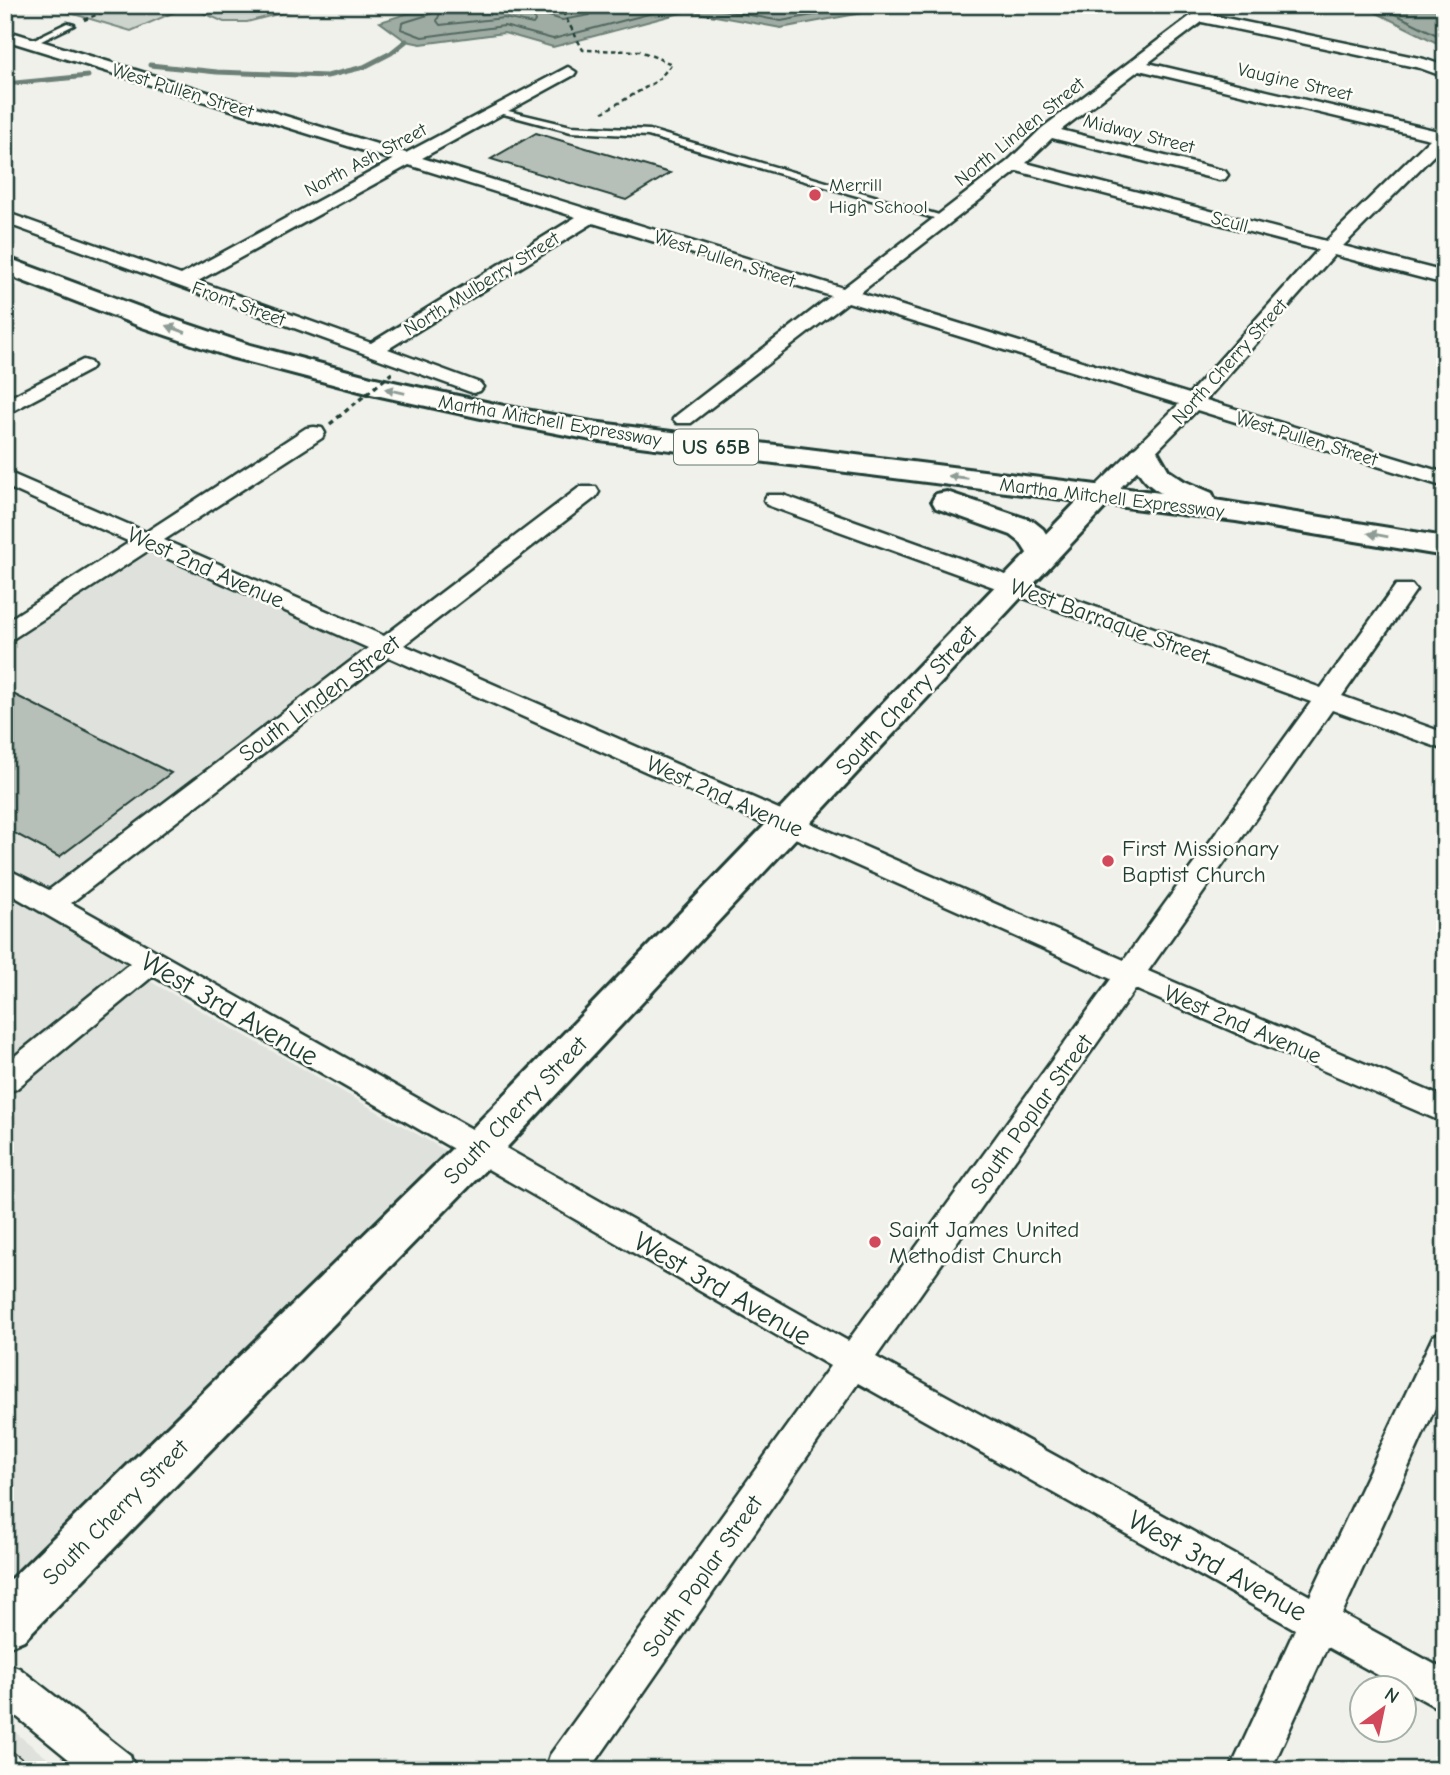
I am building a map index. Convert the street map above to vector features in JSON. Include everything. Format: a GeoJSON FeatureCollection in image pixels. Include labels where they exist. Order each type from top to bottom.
{"type":"FeatureCollection","features":[{"type":"Feature","properties":{"kind":"main road","name":"Martha Mitchell Expressway"},"geometry":{"type":"LineString","coordinates":[[5,265],[238,350],[379,387],[486,411],[604,433],[1090,505],[1445,572]]}},
{"type":"Feature","properties":{"kind":"main road","name":"Martha Mitchell Expressway"},"geometry":{"type":"LineString","coordinates":[[5,291],[162,352],[253,381],[386,416],[563,450],[947,501],[1236,512],[1445,547]]}},
{"type":"Feature","properties":{"kind":"main road"},"geometry":{"type":"LineString","coordinates":[[1145,453],[1148,468],[1159,479],[1236,512]]}},
{"type":"Feature","properties":{"kind":"main road"},"geometry":{"type":"LineString","coordinates":[[947,501],[1022,528],[1044,554]]}},
{"type":"Feature","properties":{"kind":"main road","name":"North Cherry Street"},"geometry":{"type":"LineString","coordinates":[[1013,587],[1090,505]]}},
{"type":"Feature","properties":{"kind":"main road","name":"South Cherry Street"},"geometry":{"type":"LineString","coordinates":[[5,1622],[479,1149],[1013,587]]}},
{"type":"Feature","properties":{"kind":"street","name":"North Linden Street"},"geometry":{"type":"LineString","coordinates":[[684,419],[1014,165],[1048,132],[1215,5]]}},
{"type":"Feature","properties":{"kind":"street"},"geometry":{"type":"LineString","coordinates":[[1198,17],[1424,64],[1445,72]]}},
{"type":"Feature","properties":{"kind":"street","name":"West Pullen Street"},"geometry":{"type":"LineString","coordinates":[[5,35],[1445,480]]}},
{"type":"Feature","properties":{"kind":"street","name":"Vaugine Street"},"geometry":{"type":"LineString","coordinates":[[1136,65],[1444,136]]}},
{"type":"Feature","properties":{"kind":"street","name":"North Ash Street"},"geometry":{"type":"LineString","coordinates":[[182,282],[568,72]]}},
{"type":"Feature","properties":{"kind":"street","name":"Midway Street"},"geometry":{"type":"LineString","coordinates":[[1048,132],[1219,175]]}},
{"type":"Feature","properties":{"kind":"street","name":"North Cherry Street"},"geometry":{"type":"LineString","coordinates":[[1090,505],[1145,453],[1192,403],[1331,247],[1444,136]]}},
{"type":"Feature","properties":{"kind":"street","name":"Scull"},"geometry":{"type":"LineString","coordinates":[[1014,165],[1445,278]]}},
{"type":"Feature","properties":{"kind":"street","name":"North Mulberry Street"},"geometry":{"type":"LineString","coordinates":[[372,351],[591,216]]}},
{"type":"Feature","properties":{"kind":"street","name":"Front Street"},"geometry":{"type":"LineString","coordinates":[[5,217],[473,387]]}},
{"type":"Feature","properties":{"kind":"street"},"geometry":{"type":"LineString","coordinates":[[5,409],[83,366]]}},
{"type":"Feature","properties":{"kind":"street"},"geometry":{"type":"LineString","coordinates":[[5,633],[322,428]]}},
{"type":"Feature","properties":{"kind":"street","name":"West 2nd Avenue"},"geometry":{"type":"LineString","coordinates":[[5,478],[1130,975],[1445,1111]]}},
{"type":"Feature","properties":{"kind":"street","name":"South Linden Street"},"geometry":{"type":"LineString","coordinates":[[50,904],[588,492]]}},
{"type":"Feature","properties":{"kind":"street","name":"West Barraque Street"},"geometry":{"type":"LineString","coordinates":[[775,500],[1445,742]]}},
{"type":"Feature","properties":{"kind":"street","name":"South Poplar Street"},"geometry":{"type":"LineString","coordinates":[[565,1770],[1404,590]]}},
{"type":"Feature","properties":{"kind":"street","name":"West 3rd Avenue"},"geometry":{"type":"LineString","coordinates":[[5,878],[853,1362],[1445,1692]]}},
{"type":"Feature","properties":{"kind":"street"},"geometry":{"type":"LineString","coordinates":[[5,1081],[151,962]]}},
{"type":"Feature","properties":{"kind":"street"},"geometry":{"type":"LineString","coordinates":[[1250,1770],[1445,1346]]}},
{"type":"Feature","properties":{"kind":"street"},"geometry":{"type":"LineString","coordinates":[[5,1682],[116,1770]]}},
{"type":"Feature","properties":{"kind":"lane"},"geometry":{"type":"LineString","coordinates":[[30,43],[70,25]]}},
{"type":"Feature","properties":{"kind":"lane"},"geometry":{"type":"LineString","coordinates":[[499,110],[571,129],[649,133],[944,218]]}},
{"type":"Feature","properties":{"kind":"path"},"geometry":{"type":"LineString","coordinates":[[70,25],[119,5]]}},
{"type":"Feature","properties":{"kind":"path"},"geometry":{"type":"LineString","coordinates":[[220,5],[231,8]]}},
{"type":"Feature","properties":{"kind":"path"},"geometry":{"type":"LineString","coordinates":[[251,8],[257,5]]}},
{"type":"Feature","properties":{"kind":"path"},"geometry":{"type":"LineString","coordinates":[[560,6],[583,50],[622,47],[654,53],[672,64],[657,82],[571,129]]}},
{"type":"Feature","properties":{"kind":"path"},"geometry":{"type":"LineString","coordinates":[[322,428],[392,373]]}},
{"type":"Feature","properties":{"kind":"shaded area"},"geometry":{"type":"Polygon","coordinates":[[[43,5],[312,5],[247,22],[224,22],[188,6],[131,31],[43,5]]]}},
{"type":"Feature","properties":{"kind":"shaded area"},"geometry":{"type":"Polygon","coordinates":[[[149,552],[370,649],[35,907],[125,964],[5,1062],[5,642],[149,552]]]}},
{"type":"Feature","properties":{"kind":"shaded area"},"geometry":{"type":"Polygon","coordinates":[[[148,980],[450,1153],[5,1603],[5,1097],[148,980]]]}},
{"type":"Feature","properties":{"kind":"shaded area"},"geometry":{"type":"Polygon","coordinates":[[[5,1724],[62,1770],[5,1770],[5,1724]]]}},
{"type":"Feature","properties":{"kind":"water"},"geometry":{"type":"Polygon","coordinates":[[[435,5],[536,5],[563,13],[603,5],[905,5],[781,28],[688,11],[553,47],[504,33],[421,44],[406,41],[380,22],[435,5]]]}},
{"type":"Feature","properties":{"kind":"water"},"geometry":{"type":"Polygon","coordinates":[[[1361,5],[1445,5],[1445,47],[1361,5]]]}},
{"type":"Feature","properties":{"kind":"building"},"geometry":{"type":"Polygon","coordinates":[[[536,133],[670,173],[626,200],[491,159],[536,133]]]}},
{"type":"Feature","properties":{"kind":"building"},"geometry":{"type":"Polygon","coordinates":[[[5,690],[171,773],[59,857],[5,828],[5,690]]]}},
{"type":"Feature","properties":{"kind":"waterway"},"geometry":{"type":"LineString","coordinates":[[150,65],[217,72],[327,76],[364,67],[391,53],[406,41]]}},
{"type":"Feature","properties":{"kind":"waterway"},"geometry":{"type":"LineString","coordinates":[[5,84],[88,76]]}},
{"type":"Feature","properties":{"kind":"railway"},"geometry":{"type":"LineString","coordinates":[[5,1751],[29,1770]]}},
{"type":"Feature","properties":{"kind":"place","name":"Merrill High School"},"geometry":{"type":"Point","coordinates":[815,195]}},
{"type":"Feature","properties":{"kind":"place","name":"First Missionary Baptist Church"},"geometry":{"type":"Point","coordinates":[1108,861]}},
{"type":"Feature","properties":{"kind":"place","name":"Saint James United Methodist Church"},"geometry":{"type":"Point","coordinates":[875,1242]}}]}
